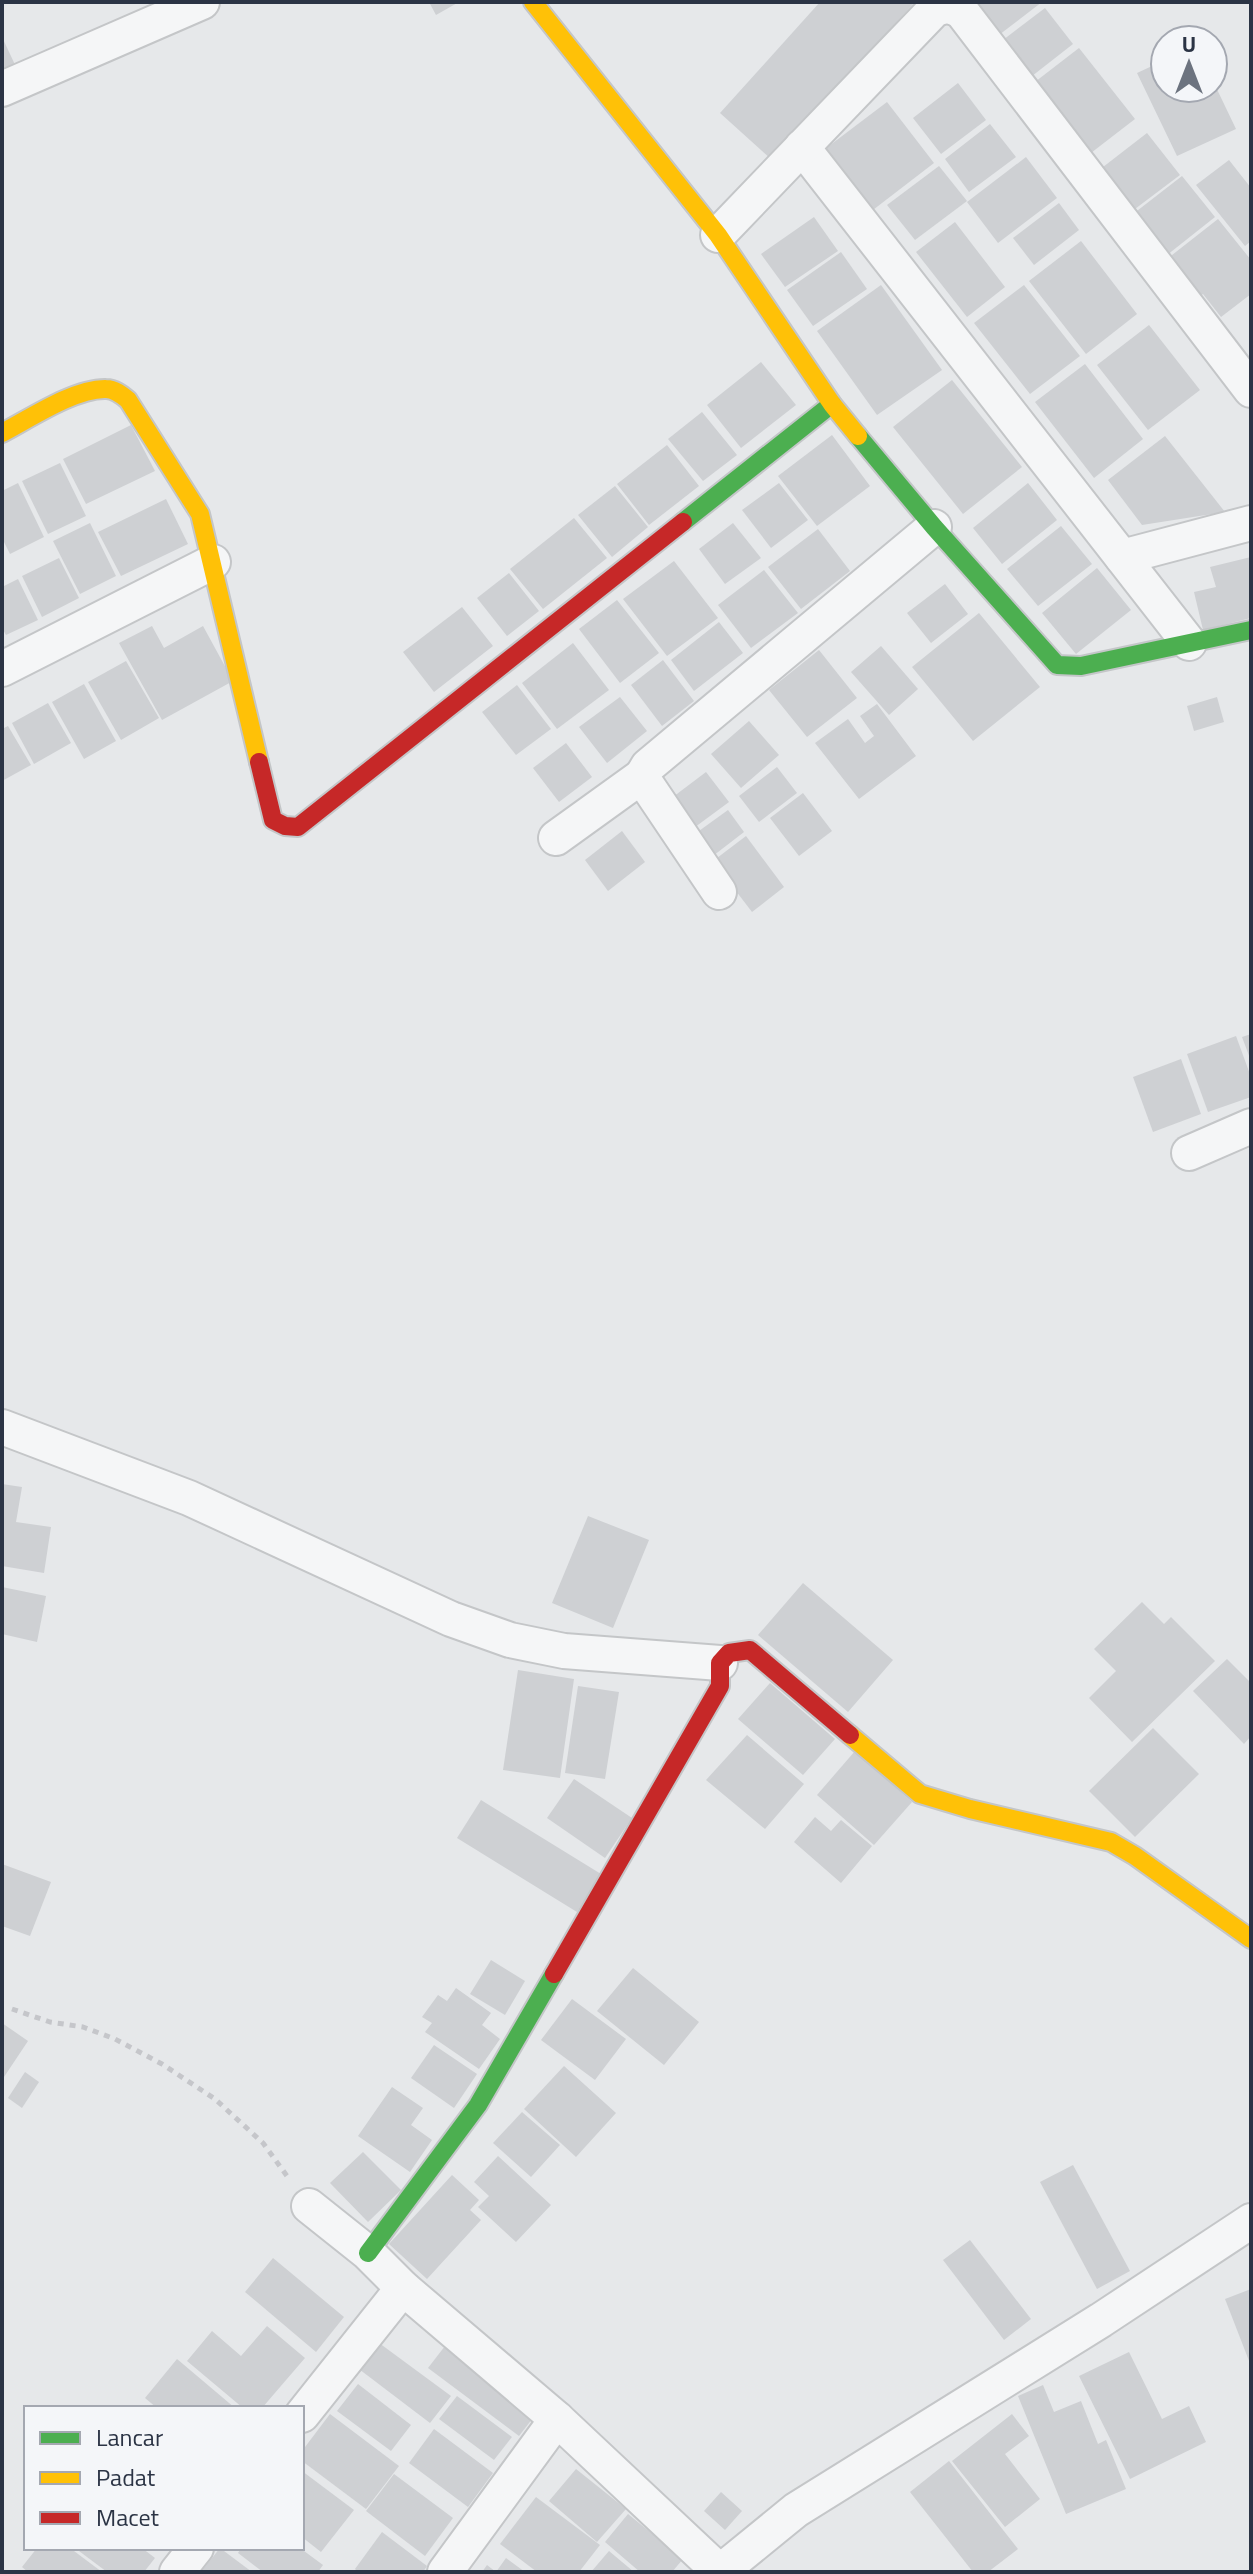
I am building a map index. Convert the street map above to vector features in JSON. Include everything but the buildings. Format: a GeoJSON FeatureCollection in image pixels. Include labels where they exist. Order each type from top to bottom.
{"type":"FeatureCollection","features":[{"type":"Feature","properties":{"kind":"street"},"geometry":{"type":"LineString","coordinates":[[2,89],[202,2]]}},
{"type":"Feature","properties":{"kind":"street"},"geometry":{"type":"LineString","coordinates":[[533,2],[718,235],[832,404],[934,527],[1057,665],[1081,666],[1251,630]]}},
{"type":"Feature","properties":{"kind":"street"},"geometry":{"type":"LineString","coordinates":[[718,235],[934,10],[941,6],[955,7],[1245,375]]}},
{"type":"Feature","properties":{"kind":"street"},"geometry":{"type":"LineString","coordinates":[[802,147],[1189,643]]}},
{"type":"Feature","properties":{"kind":"street"},"geometry":{"type":"LineString","coordinates":[[2,433],[89,391],[107,389],[128,400],[200,514],[273,820],[298,827],[832,404]]}},
{"type":"Feature","properties":{"kind":"street"},"geometry":{"type":"LineString","coordinates":[[1122,557],[1251,523]]}},
{"type":"Feature","properties":{"kind":"street"},"geometry":{"type":"LineString","coordinates":[[556,838],[642,776],[648,766],[934,527]]}},
{"type":"Feature","properties":{"kind":"street"},"geometry":{"type":"LineString","coordinates":[[2,669],[213,562]]}},
{"type":"Feature","properties":{"kind":"street"},"geometry":{"type":"LineString","coordinates":[[642,776],[719,892]]}},
{"type":"Feature","properties":{"kind":"street"},"geometry":{"type":"LineString","coordinates":[[1189,1153],[1251,1126]]}},
{"type":"Feature","properties":{"kind":"street"},"geometry":{"type":"LineString","coordinates":[[2,1427],[189,1498],[451,1619],[510,1640],[564,1651],[720,1663]]}},
{"type":"Feature","properties":{"kind":"street"},"geometry":{"type":"LineString","coordinates":[[368,2253],[478,2105],[720,1686],[720,1663],[729,1653],[750,1650],[920,1794],[1111,1842],[1251,1939]]}},
{"type":"Feature","properties":{"kind":"street"},"geometry":{"type":"LineString","coordinates":[[309,2206],[368,2253],[403,2288],[557,2419],[720,2572],[796,2510],[1088,2328],[1251,2221]]}},
{"type":"Feature","properties":{"kind":"street"},"geometry":{"type":"LineString","coordinates":[[304,2412],[403,2288]]}},
{"type":"Feature","properties":{"kind":"street"},"geometry":{"type":"LineString","coordinates":[[445,2572],[557,2419]]}},
{"type":"Feature","properties":{"kind":"street"},"geometry":{"type":"LineString","coordinates":[[177,2572],[194,2550]]}},
{"type":"Feature","properties":{"kind":"path"},"geometry":{"type":"LineString","coordinates":[[12,2009],[50,2022],[83,2027],[115,2039],[187,2079],[215,2099],[263,2143],[309,2206]]}},
{"type":"Feature","properties":{"kind":"traffic: fast"},"geometry":{"type":"LineString","coordinates":[[683,522],[832,404]]}},
{"type":"Feature","properties":{"kind":"traffic: fast"},"geometry":{"type":"LineString","coordinates":[[858,436],[1057,665],[1081,666],[1251,630]]}},
{"type":"Feature","properties":{"kind":"traffic: fast"},"geometry":{"type":"LineString","coordinates":[[368,2253],[478,2105],[554,1974]]}},
{"type":"Feature","properties":{"kind":"traffic: slow"},"geometry":{"type":"LineString","coordinates":[[533,2],[718,235],[832,404],[858,436]]}},
{"type":"Feature","properties":{"kind":"traffic: slow"},"geometry":{"type":"LineString","coordinates":[[2,433],[80,393],[109,389],[128,400],[200,514],[259,762]]}},
{"type":"Feature","properties":{"kind":"traffic: slow"},"geometry":{"type":"LineString","coordinates":[[850,1735],[920,1794],[1111,1842],[1251,1939]]}},
{"type":"Feature","properties":{"kind":"traffic: jam"},"geometry":{"type":"LineString","coordinates":[[259,762],[273,820],[285,826],[298,827],[683,522]]}},
{"type":"Feature","properties":{"kind":"traffic: jam"},"geometry":{"type":"LineString","coordinates":[[554,1974],[720,1686],[720,1663],[729,1653],[750,1650],[850,1735]]}}]}
